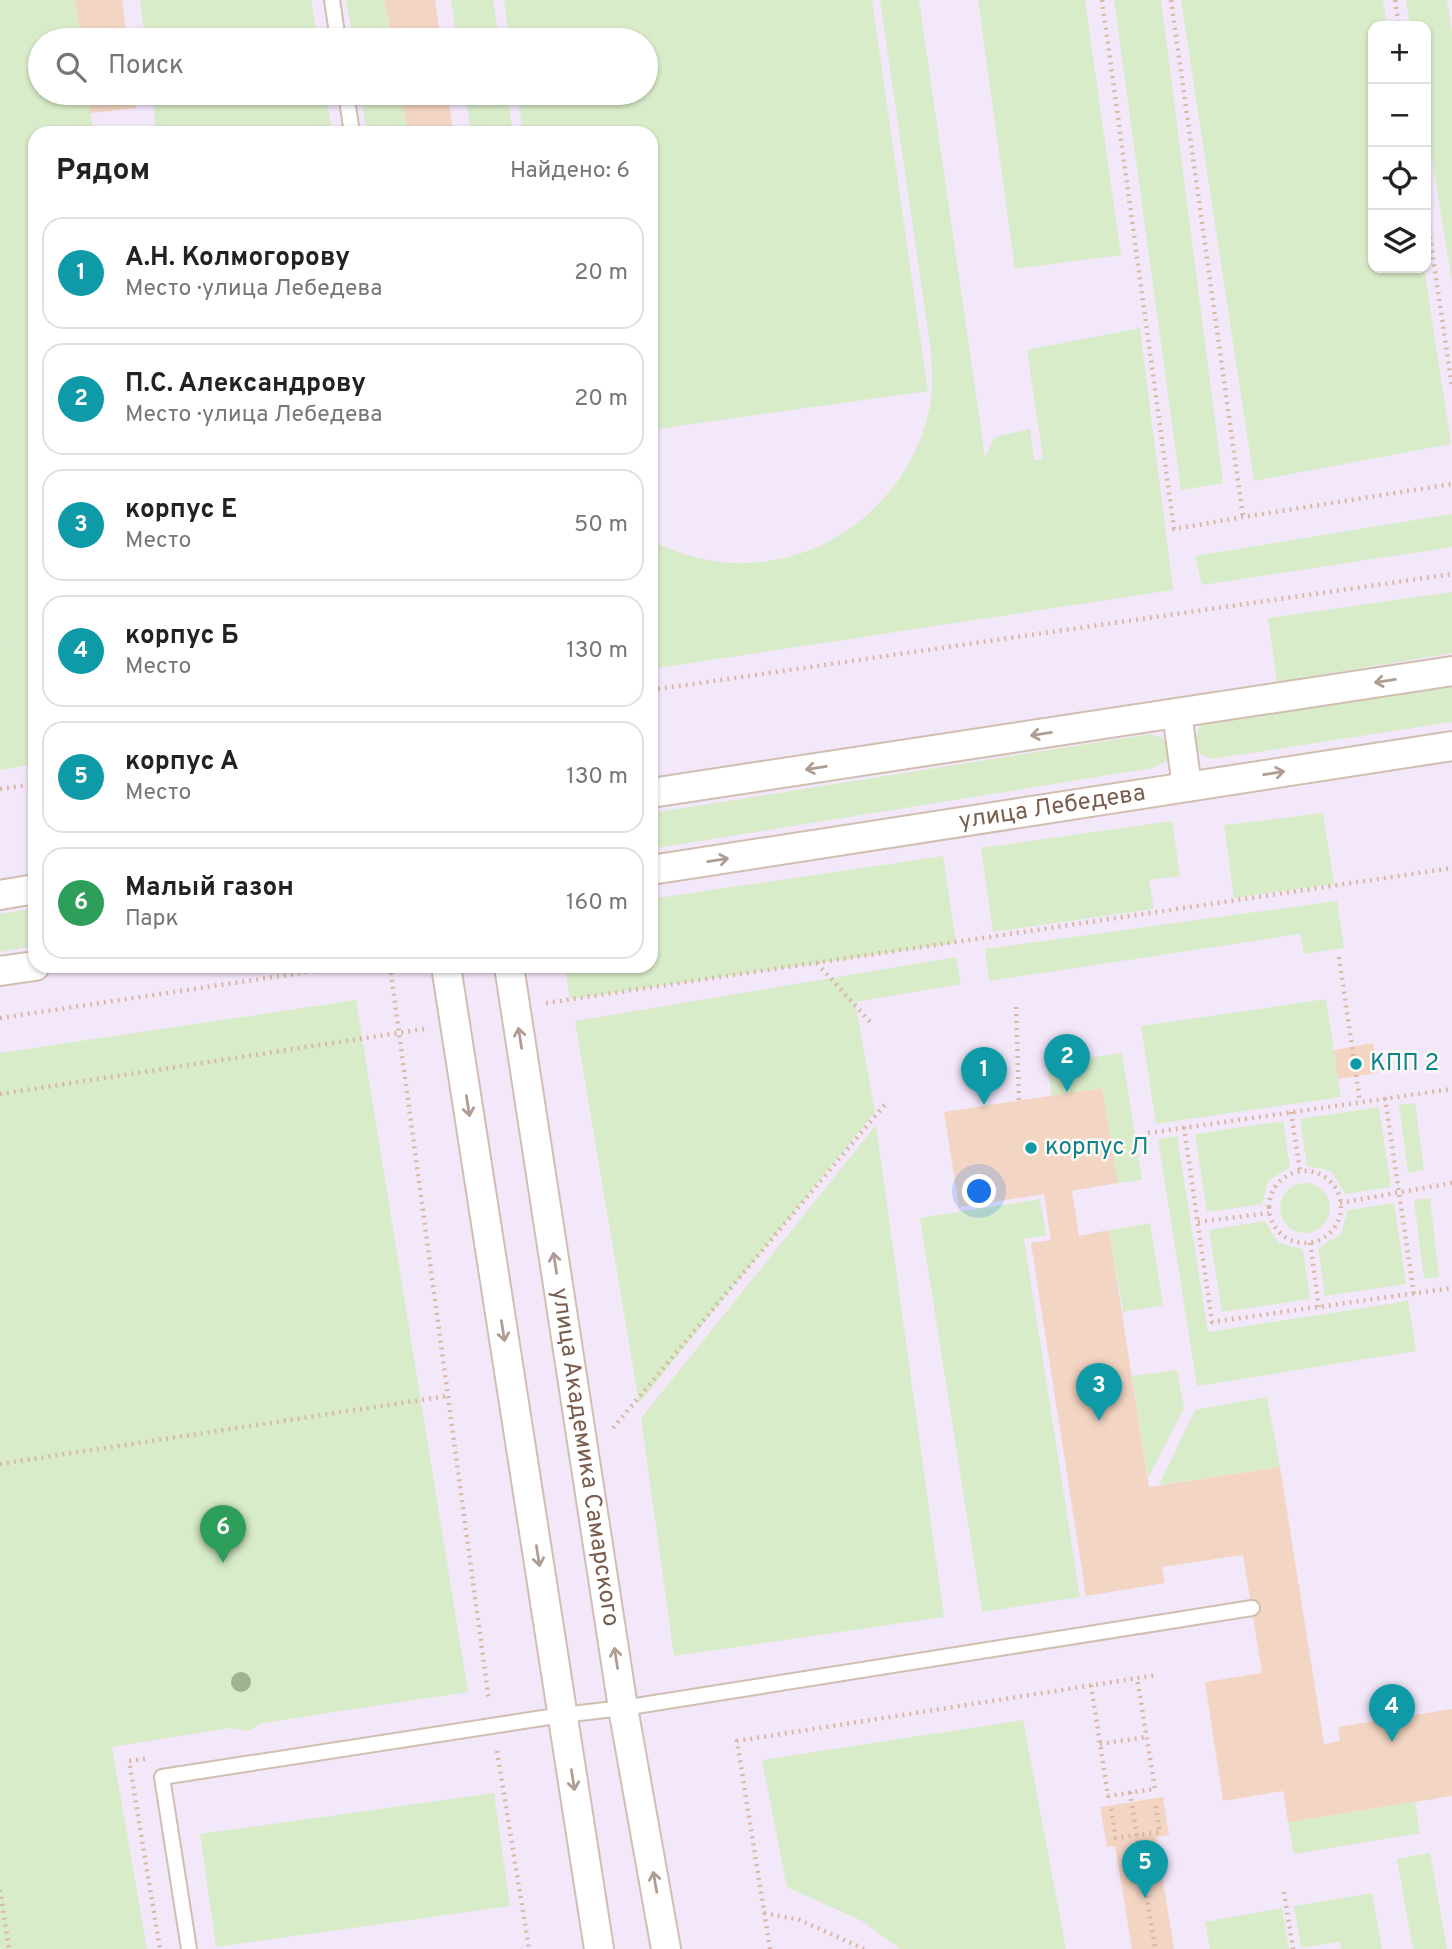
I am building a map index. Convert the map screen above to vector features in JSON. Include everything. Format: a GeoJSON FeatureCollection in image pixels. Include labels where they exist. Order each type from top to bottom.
{"type":"FeatureCollection","features":[{"type":"Feature","properties":{"kind":"street"},"geometry":{"type":"LineString","coordinates":[[658,792],[1452,671]]}},
{"type":"Feature","properties":{"kind":"street"},"geometry":{"type":"LineString","coordinates":[[1177,713],[1187,787]]}},
{"type":"Feature","properties":{"kind":"street","name":"улица Лебедева"},"geometry":{"type":"LineString","coordinates":[[658,869],[1452,746]]}},
{"type":"Feature","properties":{"kind":"street"},"geometry":{"type":"LineString","coordinates":[[0,895],[28,890]]}},
{"type":"Feature","properties":{"kind":"street"},"geometry":{"type":"LineString","coordinates":[[0,971],[28,967]]}},
{"type":"Feature","properties":{"kind":"street"},"geometry":{"type":"LineString","coordinates":[[447,973],[599,1949]]}},
{"type":"Feature","properties":{"kind":"street","name":"улица Академика Самарского"},"geometry":{"type":"LineString","coordinates":[[510,973],[623,1708],[666,1949]]}},
{"type":"Feature","properties":{"kind":"lane"},"geometry":{"type":"LineString","coordinates":[[332,0],[336,28]]}},
{"type":"Feature","properties":{"kind":"lane"},"geometry":{"type":"LineString","coordinates":[[348,105],[351,126]]}},
{"type":"Feature","properties":{"kind":"lane"},"geometry":{"type":"LineString","coordinates":[[189,1949],[162,1777],[562,1715],[623,1708],[1252,1608]]}},
{"type":"Feature","properties":{"kind":"path"},"geometry":{"type":"LineString","coordinates":[[1102,0],[1174,529],[1452,484]]}},
{"type":"Feature","properties":{"kind":"path"},"geometry":{"type":"LineString","coordinates":[[1171,0],[1243,517]]}},
{"type":"Feature","properties":{"kind":"path"},"geometry":{"type":"LineString","coordinates":[[1395,0],[1398,21]]}},
{"type":"Feature","properties":{"kind":"path"},"geometry":{"type":"LineString","coordinates":[[1426,210],[1452,387]]}},
{"type":"Feature","properties":{"kind":"path"},"geometry":{"type":"LineString","coordinates":[[658,689],[1452,574]]}},
{"type":"Feature","properties":{"kind":"path"},"geometry":{"type":"LineString","coordinates":[[0,789],[28,785]]}},
{"type":"Feature","properties":{"kind":"path"},"geometry":{"type":"LineString","coordinates":[[542,1004],[1452,868]]}},
{"type":"Feature","properties":{"kind":"path"},"geometry":{"type":"LineString","coordinates":[[1339,957],[1360,1102]]}},
{"type":"Feature","properties":{"kind":"path"},"geometry":{"type":"LineString","coordinates":[[817,963],[872,1023]]}},
{"type":"Feature","properties":{"kind":"path"},"geometry":{"type":"LineString","coordinates":[[0,1018],[300,973]]}},
{"type":"Feature","properties":{"kind":"path"},"geometry":{"type":"LineString","coordinates":[[391,973],[493,1726],[528,1949]]}},
{"type":"Feature","properties":{"kind":"path"},"geometry":{"type":"LineString","coordinates":[[1016,1007],[1019,1101]]}},
{"type":"Feature","properties":{"kind":"path"},"geometry":{"type":"LineString","coordinates":[[0,1094],[400,1033]]}},
{"type":"Feature","properties":{"kind":"path"},"geometry":{"type":"LineString","coordinates":[[1148,1132],[1452,1089]]}},
{"type":"Feature","properties":{"kind":"path"},"geometry":{"type":"LineString","coordinates":[[1385,1098],[1414,1294]]}},
{"type":"Feature","properties":{"kind":"path"},"geometry":{"type":"LineString","coordinates":[[606,1420],[608,1434],[887,1102]]}},
{"type":"Feature","properties":{"kind":"path"},"geometry":{"type":"LineString","coordinates":[[1291,1112],[1300,1171]]}},
{"type":"Feature","properties":{"kind":"path"},"geometry":{"type":"LineString","coordinates":[[1184,1127],[1212,1322],[1452,1288]]}},
{"type":"Feature","properties":{"kind":"path"},"geometry":{"type":"LineString","coordinates":[[1300,1171],[1322,1175],[1338,1192],[1340,1203],[1336,1225],[1329,1234],[1310,1243],[1298,1243],[1279,1233],[1269,1213],[1269,1201],[1279,1181],[1300,1171]]}},
{"type":"Feature","properties":{"kind":"path"},"geometry":{"type":"LineString","coordinates":[[1340,1203],[1452,1183]]}},
{"type":"Feature","properties":{"kind":"path"},"geometry":{"type":"LineString","coordinates":[[1198,1222],[1269,1213]]}},
{"type":"Feature","properties":{"kind":"path"},"geometry":{"type":"LineString","coordinates":[[1310,1243],[1319,1307]]}},
{"type":"Feature","properties":{"kind":"path"},"geometry":{"type":"LineString","coordinates":[[0,1464],[447,1396]]}},
{"type":"Feature","properties":{"kind":"path"},"geometry":{"type":"LineString","coordinates":[[770,1949],[737,1741],[1157,1675]]}},
{"type":"Feature","properties":{"kind":"path"},"geometry":{"type":"LineString","coordinates":[[1091,1685],[1108,1796],[1155,1789],[1137,1678]]}},
{"type":"Feature","properties":{"kind":"path"},"geometry":{"type":"LineString","coordinates":[[1100,1744],[1146,1737]]}},
{"type":"Feature","properties":{"kind":"path"},"geometry":{"type":"LineString","coordinates":[[156,1757],[130,1761],[160,1949]]}},
{"type":"Feature","properties":{"kind":"path"},"geometry":{"type":"LineString","coordinates":[[1130,1792],[1155,1949]]}},
{"type":"Feature","properties":{"kind":"path"},"geometry":{"type":"LineString","coordinates":[[1111,1809],[1116,1838],[1160,1832],[1155,1803]]}},
{"type":"Feature","properties":{"kind":"path"},"geometry":{"type":"LineString","coordinates":[[0,1890],[9,1949]]}},
{"type":"Feature","properties":{"kind":"path"},"geometry":{"type":"LineString","coordinates":[[1284,1892],[1293,1949]]}},
{"type":"Feature","properties":{"kind":"path"},"geometry":{"type":"LineString","coordinates":[[764,1913],[800,1920],[864,1949]]}},
{"type":"Feature","properties":{"kind":"shaded area"},"geometry":{"type":"Polygon","coordinates":[[[0,0],[1452,0],[1452,1949],[0,1949],[0,0]]]}},
{"type":"Feature","properties":{"kind":"green space"},"geometry":{"type":"Polygon","coordinates":[[[0,0],[122,0],[126,28],[28,28],[28,105],[136,105],[136,108],[91,113],[92,126],[28,126],[28,765],[0,770],[0,650],[27,636],[0,649],[0,0]]]}},
{"type":"Feature","properties":{"kind":"green space"},"geometry":{"type":"Polygon","coordinates":[[[140,0],[311,0],[316,28],[144,28],[140,0]]]}},
{"type":"Feature","properties":{"kind":"green space"},"geometry":{"type":"Polygon","coordinates":[[[346,0],[384,0],[389,28],[351,28],[346,0]]]}},
{"type":"Feature","properties":{"kind":"green space"},"geometry":{"type":"Polygon","coordinates":[[[451,0],[493,0],[497,28],[455,28],[451,0]]]}},
{"type":"Feature","properties":{"kind":"green space"},"geometry":{"type":"Polygon","coordinates":[[[504,0],[872,0],[928,391],[658,429],[658,126],[522,126],[519,105],[658,105],[658,28],[508,28],[504,0]]]}},
{"type":"Feature","properties":{"kind":"green space"},"geometry":{"type":"Polygon","coordinates":[[[880,0],[919,0],[985,457],[995,437],[1030,429],[1034,460],[1043,459],[1027,350],[1140,328],[1173,590],[658,668],[658,544],[712,561],[768,561],[801,553],[832,539],[860,520],[885,497],[905,470],[920,439],[931,399],[931,352],[880,0]]]}},
{"type":"Feature","properties":{"kind":"green space"},"geometry":{"type":"Polygon","coordinates":[[[978,0],[1085,0],[1121,255],[1015,269],[978,0]]]}},
{"type":"Feature","properties":{"kind":"green space"},"geometry":{"type":"Polygon","coordinates":[[[1114,0],[1161,0],[1223,483],[1181,490],[1114,0]]]}},
{"type":"Feature","properties":{"kind":"green space"},"geometry":{"type":"Polygon","coordinates":[[[1181,0],[1383,0],[1386,21],[1368,21],[1368,273],[1425,273],[1451,444],[1254,481],[1181,0]]]}},
{"type":"Feature","properties":{"kind":"green space"},"geometry":{"type":"Polygon","coordinates":[[[1406,0],[1447,0],[1452,33],[1452,282],[1431,152],[1431,21],[1409,21],[1406,0]]]}},
{"type":"Feature","properties":{"kind":"green space"},"geometry":{"type":"Polygon","coordinates":[[[153,105],[328,105],[331,126],[156,126],[153,105]]]}},
{"type":"Feature","properties":{"kind":"green space"},"geometry":{"type":"Polygon","coordinates":[[[362,105],[403,105],[407,126],[366,126],[362,105]]]}},
{"type":"Feature","properties":{"kind":"green space"},"geometry":{"type":"Polygon","coordinates":[[[467,105],[509,105],[512,126],[470,126],[467,105]]]}},
{"type":"Feature","properties":{"kind":"green space"},"geometry":{"type":"Polygon","coordinates":[[[1452,514],[1452,547],[1202,585],[1195,556],[1452,514]]]}},
{"type":"Feature","properties":{"kind":"green space"},"geometry":{"type":"Polygon","coordinates":[[[1452,592],[1452,653],[1277,682],[1268,618],[1452,592]]]}},
{"type":"Feature","properties":{"kind":"green space"},"geometry":{"type":"Polygon","coordinates":[[[1452,687],[1452,722],[1212,759],[1200,754],[1195,741],[1200,724],[1452,687]]]}},
{"type":"Feature","properties":{"kind":"green space"},"geometry":{"type":"Polygon","coordinates":[[[1151,734],[1163,738],[1168,749],[1167,761],[1153,768],[658,848],[658,812],[1151,734]]]}},
{"type":"Feature","properties":{"kind":"green space"},"geometry":{"type":"Polygon","coordinates":[[[1323,813],[1334,884],[1234,898],[1224,825],[1323,813]]]}},
{"type":"Feature","properties":{"kind":"green space"},"geometry":{"type":"Polygon","coordinates":[[[1172,821],[1180,876],[1149,880],[1154,909],[993,932],[981,848],[1172,821]]]}},
{"type":"Feature","properties":{"kind":"green space"},"geometry":{"type":"Polygon","coordinates":[[[943,856],[956,943],[570,999],[566,973],[658,973],[658,898],[943,856]]]}},
{"type":"Feature","properties":{"kind":"green space"},"geometry":{"type":"Polygon","coordinates":[[[1337,901],[1344,948],[1304,954],[1300,934],[989,981],[985,949],[1337,901]]]}},
{"type":"Feature","properties":{"kind":"green space"},"geometry":{"type":"Polygon","coordinates":[[[28,909],[28,947],[0,952],[0,914],[28,909]]]}},
{"type":"Feature","properties":{"kind":"green space"},"geometry":{"type":"Polygon","coordinates":[[[956,957],[961,984],[855,1002],[875,1112],[639,1403],[575,1021],[956,957]]]}},
{"type":"Feature","properties":{"kind":"green space"},"geometry":{"type":"Polygon","coordinates":[[[1326,999],[1341,1097],[1156,1124],[1141,1026],[1326,999]]]}},
{"type":"Feature","properties":{"kind":"green space"},"geometry":{"type":"Polygon","coordinates":[[[356,1000],[468,1692],[262,1723],[248,1731],[230,1728],[112,1747],[147,1949],[0,1949],[0,1053],[356,1000]]]}},
{"type":"Feature","properties":{"kind":"green space"},"geometry":{"type":"Polygon","coordinates":[[[1122,1053],[1142,1180],[1118,1183],[1102,1088],[1052,1096],[1047,1064],[1122,1053]]]}},
{"type":"Feature","properties":{"kind":"green space"},"geometry":{"type":"Polygon","coordinates":[[[1415,1103],[1424,1170],[1408,1173],[1399,1105],[1415,1103]]]}},
{"type":"Feature","properties":{"kind":"green space"},"geometry":{"type":"Polygon","coordinates":[[[1379,1107],[1391,1187],[1345,1194],[1331,1171],[1307,1166],[1300,1119],[1379,1107]]]}},
{"type":"Feature","properties":{"kind":"green space"},"geometry":{"type":"Polygon","coordinates":[[[1283,1121],[1290,1167],[1268,1181],[1262,1204],[1207,1212],[1195,1134],[1283,1121]]]}},
{"type":"Feature","properties":{"kind":"green space"},"geometry":{"type":"Polygon","coordinates":[[[876,1125],[944,1617],[674,1656],[641,1418],[876,1125]]]}},
{"type":"Feature","properties":{"kind":"green space"},"geometry":{"type":"Polygon","coordinates":[[[1177,1136],[1208,1332],[1408,1301],[1416,1351],[1197,1386],[1158,1139],[1177,1136]]]}},
{"type":"Feature","properties":{"kind":"green space"},"geometry":{"type":"Polygon","coordinates":[[[1305,1183],[1323,1190],[1330,1208],[1323,1226],[1305,1233],[1287,1226],[1280,1208],[1287,1190],[1305,1183]]]}},
{"type":"Feature","properties":{"kind":"green space"},"geometry":{"type":"Polygon","coordinates":[[[1430,1198],[1439,1277],[1424,1279],[1414,1200],[1430,1198]]]}},
{"type":"Feature","properties":{"kind":"green space"},"geometry":{"type":"Polygon","coordinates":[[[1040,1199],[1046,1235],[1024,1239],[1080,1597],[982,1612],[920,1218],[1040,1199]]]}},
{"type":"Feature","properties":{"kind":"green space"},"geometry":{"type":"Polygon","coordinates":[[[1394,1203],[1406,1284],[1325,1296],[1318,1248],[1341,1234],[1348,1210],[1394,1203]]]}},
{"type":"Feature","properties":{"kind":"green space"},"geometry":{"type":"Polygon","coordinates":[[[1265,1221],[1278,1243],[1303,1249],[1310,1299],[1222,1312],[1209,1230],[1265,1221]]]}},
{"type":"Feature","properties":{"kind":"green space"},"geometry":{"type":"Polygon","coordinates":[[[1150,1223],[1163,1305],[1123,1312],[1109,1230],[1150,1223]]]}},
{"type":"Feature","properties":{"kind":"green space"},"geometry":{"type":"Polygon","coordinates":[[[1177,1370],[1184,1408],[1148,1478],[1132,1376],[1177,1370]]]}},
{"type":"Feature","properties":{"kind":"green space"},"geometry":{"type":"Polygon","coordinates":[[[1267,1397],[1280,1467],[1159,1485],[1195,1410],[1267,1397]]]}},
{"type":"Feature","properties":{"kind":"green space"},"geometry":{"type":"Polygon","coordinates":[[[1023,1720],[1066,1949],[900,1949],[862,1921],[787,1887],[762,1760],[1023,1720]]]}},
{"type":"Feature","properties":{"kind":"green space"},"geometry":{"type":"Polygon","coordinates":[[[494,1793],[510,1906],[216,1947],[200,1834],[494,1793]]]}},
{"type":"Feature","properties":{"kind":"green space"},"geometry":{"type":"Polygon","coordinates":[[[1415,1802],[1420,1833],[1294,1854],[1288,1822],[1415,1802]]]}},
{"type":"Feature","properties":{"kind":"green space"},"geometry":{"type":"Polygon","coordinates":[[[1430,1853],[1447,1949],[1413,1949],[1397,1859],[1430,1853]]]}},
{"type":"Feature","properties":{"kind":"green space"},"geometry":{"type":"Polygon","coordinates":[[[1372,1893],[1382,1949],[1341,1949],[1339,1942],[1301,1948],[1294,1906],[1372,1893]]]}},
{"type":"Feature","properties":{"kind":"green space"},"geometry":{"type":"Polygon","coordinates":[[[1282,1908],[1289,1949],[1210,1949],[1205,1922],[1282,1908]]]}},
{"type":"Feature","properties":{"kind":"building"},"geometry":{"type":"Polygon","coordinates":[[[75,0],[122,0],[126,28],[79,28],[75,0]]]}},
{"type":"Feature","properties":{"kind":"building"},"geometry":{"type":"Polygon","coordinates":[[[384,0],[435,0],[439,28],[390,28],[384,0]]]}},
{"type":"Feature","properties":{"kind":"building"},"geometry":{"type":"Polygon","coordinates":[[[89,105],[136,105],[136,108],[90,113],[89,105]]]}},
{"type":"Feature","properties":{"kind":"building"},"geometry":{"type":"Polygon","coordinates":[[[403,105],[450,105],[452,126],[407,126],[403,105]]]}},
{"type":"Feature","properties":{"kind":"building","name":"КПП 2"},"geometry":{"type":"Polygon","coordinates":[[[1373,1043],[1377,1073],[1338,1079],[1334,1050],[1373,1043]]]}},
{"type":"Feature","properties":{"kind":"building"},"geometry":{"type":"Polygon","coordinates":[[[1102,1088],[1118,1183],[1072,1191],[1079,1236],[1109,1230],[1149,1487],[1280,1467],[1324,1744],[1340,1741],[1338,1727],[1452,1709],[1452,1796],[1288,1822],[1283,1791],[1223,1801],[1205,1682],[1262,1673],[1243,1555],[1162,1567],[1165,1583],[1086,1596],[1031,1243],[1051,1240],[1044,1194],[959,1207],[944,1112],[1102,1088]]]}},
{"type":"Feature","properties":{"kind":"building"},"geometry":{"type":"Polygon","coordinates":[[[1163,1797],[1169,1835],[1156,1837],[1174,1949],[1132,1949],[1115,1846],[1107,1847],[1100,1807],[1163,1797]]]}},
{"type":"Feature","properties":{"kind":"place","name":"КПП 2"},"geometry":{"type":"Point","coordinates":[1356,1064]}},
{"type":"Feature","properties":{"kind":"place","name":"П.С. Александрову"},"geometry":{"type":"Point","coordinates":[1067,1092]}},
{"type":"Feature","properties":{"kind":"place","name":"А.Н. Колмогорову"},"geometry":{"type":"Point","coordinates":[984,1105]}},
{"type":"Feature","properties":{"kind":"place","name":"корпус Л"},"geometry":{"type":"Point","coordinates":[1031,1148]}},
{"type":"Feature","properties":{"kind":"place","name":"корпус Е"},"geometry":{"type":"Point","coordinates":[1099,1421]}},
{"type":"Feature","properties":{"kind":"place","name":"Малый газон"},"geometry":{"type":"Point","coordinates":[223,1563]}},
{"type":"Feature","properties":{"kind":"place","name":"корпус Б"},"geometry":{"type":"Point","coordinates":[1392,1742]}},
{"type":"Feature","properties":{"kind":"place","name":"корпус А"},"geometry":{"type":"Point","coordinates":[1145,1898]}}]}
